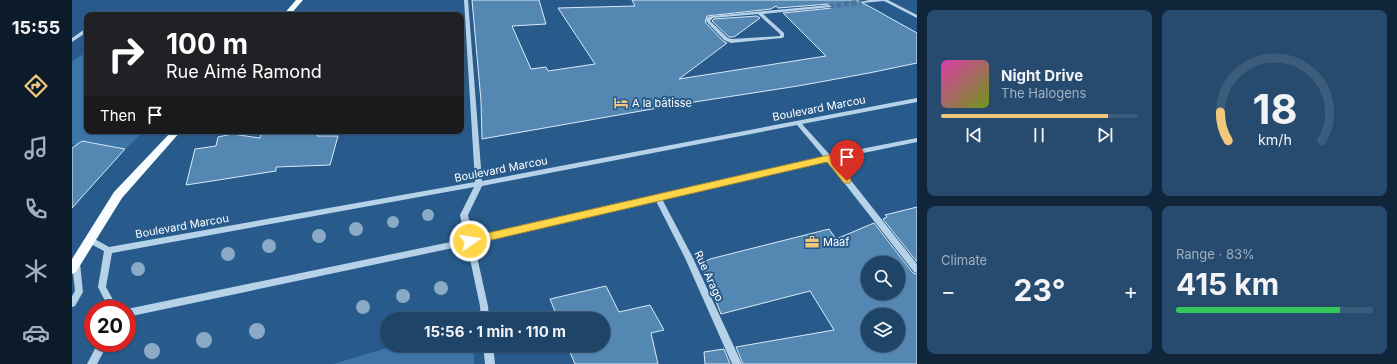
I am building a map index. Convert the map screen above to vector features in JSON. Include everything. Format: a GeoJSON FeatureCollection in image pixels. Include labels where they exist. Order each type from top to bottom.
{"type":"FeatureCollection","features":[{"type":"Feature","properties":{"kind":"main road"},"geometry":{"type":"LineString","coordinates":[[289,12],[300,0]]}},
{"type":"Feature","properties":{"kind":"main road"},"geometry":{"type":"LineString","coordinates":[[74,266],[118,195],[174,134]]}},
{"type":"Feature","properties":{"kind":"street"},"geometry":{"type":"LineString","coordinates":[[466,0],[479,184],[464,214],[484,312]]}},
{"type":"Feature","properties":{"kind":"street"},"geometry":{"type":"LineString","coordinates":[[862,2],[884,0],[917,18]]}},
{"type":"Feature","properties":{"kind":"street"},"geometry":{"type":"LineString","coordinates":[[760,13],[782,34],[782,37],[731,41],[726,39],[708,21],[709,18],[712,17],[829,6]]}},
{"type":"Feature","properties":{"kind":"street"},"geometry":{"type":"LineString","coordinates":[[72,40],[84,32]]}},
{"type":"Feature","properties":{"kind":"street","name":"Boulevard Marcou"},"geometry":{"type":"LineString","coordinates":[[108,250],[479,184],[799,124],[917,100]]}},
{"type":"Feature","properties":{"kind":"street"},"geometry":{"type":"LineString","coordinates":[[799,124],[829,158],[917,270]]}},
{"type":"Feature","properties":{"kind":"street"},"geometry":{"type":"LineString","coordinates":[[136,311],[470,241],[829,158],[917,140]]}},
{"type":"Feature","properties":{"kind":"street","name":"Rue Arago"},"geometry":{"type":"LineString","coordinates":[[658,198],[689,258],[737,364]]}},
{"type":"Feature","properties":{"kind":"street"},"geometry":{"type":"LineString","coordinates":[[90,240],[108,250],[102,287],[109,300]]}},
{"type":"Feature","properties":{"kind":"street"},"geometry":{"type":"LineString","coordinates":[[72,303],[79,292],[74,266]]}},
{"type":"Feature","properties":{"kind":"street"},"geometry":{"type":"LineString","coordinates":[[92,364],[98,352]]}},
{"type":"Feature","properties":{"kind":"street"},"geometry":{"type":"LineString","coordinates":[[489,352],[490,364]]}},
{"type":"Feature","properties":{"kind":"shaded area"},"geometry":{"type":"Polygon","coordinates":[[[84,54],[84,134],[141,134],[126,149],[86,141],[82,141],[76,145],[72,144],[72,61],[84,54]]]}},
{"type":"Feature","properties":{"kind":"shaded area"},"geometry":{"type":"Polygon","coordinates":[[[380,350],[380,352],[474,352],[474,364],[333,364],[380,350]]]}},
{"type":"Feature","properties":{"kind":"building"},"geometry":{"type":"Polygon","coordinates":[[[472,0],[539,0],[546,24],[512,26],[531,69],[546,67],[548,71],[595,64],[558,8],[635,6],[632,0],[858,0],[859,3],[865,4],[917,33],[917,63],[798,86],[675,105],[482,139],[481,101],[472,0]],[[832,5],[778,8],[776,6],[771,9],[707,16],[705,22],[723,41],[727,43],[679,79],[826,56],[783,13],[832,8],[832,5]]]}},
{"type":"Feature","properties":{"kind":"building"},"geometry":{"type":"Polygon","coordinates":[[[757,16],[760,18],[734,37],[729,37],[712,21],[714,19],[757,16]]]}},
{"type":"Feature","properties":{"kind":"building"},"geometry":{"type":"Polygon","coordinates":[[[232,134],[260,138],[261,134],[317,134],[317,136],[338,136],[330,165],[276,167],[276,171],[186,185],[195,149],[216,146],[218,137],[232,134]]]}},
{"type":"Feature","properties":{"kind":"building"},"geometry":{"type":"Polygon","coordinates":[[[82,141],[125,149],[72,208],[72,148],[82,141]]]}},
{"type":"Feature","properties":{"kind":"building"},"geometry":{"type":"Polygon","coordinates":[[[917,207],[917,262],[883,219],[887,217],[885,215],[917,207]]]}},
{"type":"Feature","properties":{"kind":"building"},"geometry":{"type":"Polygon","coordinates":[[[874,223],[900,256],[861,256],[861,300],[905,300],[905,263],[913,273],[917,274],[917,364],[743,364],[736,347],[834,330],[810,291],[721,314],[701,264],[710,259],[829,229],[836,239],[874,223]]]}},
{"type":"Feature","properties":{"kind":"building"},"geometry":{"type":"Polygon","coordinates":[[[606,286],[619,312],[650,305],[664,330],[651,333],[658,364],[575,364],[570,352],[610,352],[610,312],[555,312],[550,299],[606,286]]]}},
{"type":"Feature","properties":{"kind":"building"},"geometry":{"type":"Polygon","coordinates":[[[724,349],[730,364],[705,364],[704,352],[724,349]]]}},
{"type":"Feature","properties":{"kind":"tunnel"},"geometry":{"type":"LineString","coordinates":[[829,6],[862,2]]}},
{"type":"Feature","properties":{"kind":"place","name":"A la bâtisse"},"geometry":{"type":"Point","coordinates":[621,103]}},
{"type":"Feature","properties":{"kind":"place","name":"Maaf"},"geometry":{"type":"Point","coordinates":[812,242]}},
{"type":"Feature","properties":{"kind":"route"},"geometry":{"type":"LineString","coordinates":[[470,241],[829,158],[847,181]]}}]}
